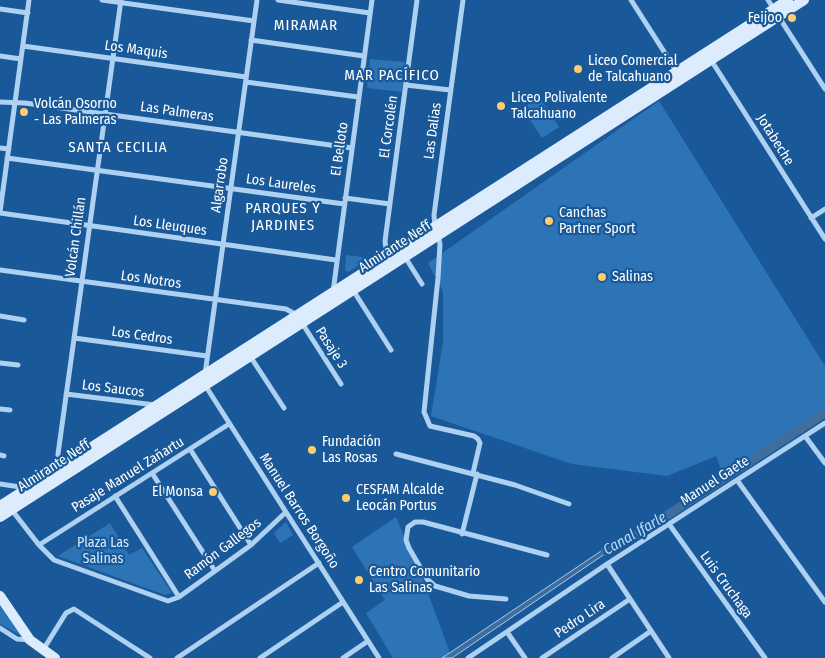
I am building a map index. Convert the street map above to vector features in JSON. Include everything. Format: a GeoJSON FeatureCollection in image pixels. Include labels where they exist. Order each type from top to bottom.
{"type":"FeatureCollection","features":[{"type":"Feature","properties":{"kind":"street"},"geometry":{"type":"LineString","coordinates":[[0,213],[29,0]]}},
{"type":"Feature","properties":{"kind":"street"},"geometry":{"type":"LineString","coordinates":[[102,0],[254,20]]}},
{"type":"Feature","properties":{"kind":"street","name":"Algarrobo"},"geometry":{"type":"LineString","coordinates":[[205,374],[257,0]]}},
{"type":"Feature","properties":{"kind":"street"},"geometry":{"type":"LineString","coordinates":[[278,0],[370,13]]}},
{"type":"Feature","properties":{"kind":"street","name":"El Belloto"},"geometry":{"type":"LineString","coordinates":[[335,296],[336,260],[372,0]]}},
{"type":"Feature","properties":{"kind":"street","name":"El Corcolén"},"geometry":{"type":"LineString","coordinates":[[387,257],[385,241],[418,0]]}},
{"type":"Feature","properties":{"kind":"street","name":"Las Dalias"},"geometry":{"type":"LineString","coordinates":[[462,0],[434,215],[440,244],[424,412],[430,426],[474,436],[478,439],[480,443],[475,474]]}},
{"type":"Feature","properties":{"kind":"street"},"geometry":{"type":"LineString","coordinates":[[631,0],[679,75]]}},
{"type":"Feature","properties":{"kind":"street","name":"Almirante Neff"},"geometry":{"type":"LineString","coordinates":[[335,296],[353,290],[405,257],[437,232],[709,56],[773,8],[788,0]]}},
{"type":"Feature","properties":{"kind":"street","name":"Almirante Neff"},"geometry":{"type":"LineString","coordinates":[[773,8],[804,0]]}},
{"type":"Feature","properties":{"kind":"street","name":"Volcán Chillán"},"geometry":{"type":"LineString","coordinates":[[60,473],[58,454],[121,1]]}},
{"type":"Feature","properties":{"kind":"street"},"geometry":{"type":"LineString","coordinates":[[773,8],[825,89]]}},
{"type":"Feature","properties":{"kind":"street"},"geometry":{"type":"LineString","coordinates":[[0,9],[28,13]]}},
{"type":"Feature","properties":{"kind":"street"},"geometry":{"type":"LineString","coordinates":[[251,40],[364,56]]}},
{"type":"Feature","properties":{"kind":"street","name":"Los Maquis"},"geometry":{"type":"LineString","coordinates":[[23,46],[113,58],[358,97]]}},
{"type":"Feature","properties":{"kind":"street"},"geometry":{"type":"LineString","coordinates":[[0,56],[21,59]]}},
{"type":"Feature","properties":{"kind":"street","name":"Jotabeche"},"geometry":{"type":"LineString","coordinates":[[709,56],[825,238]]}},
{"type":"Feature","properties":{"kind":"street"},"geometry":{"type":"LineString","coordinates":[[406,85],[450,90]]}},
{"type":"Feature","properties":{"kind":"street","name":"Las Palmeras"},"geometry":{"type":"LineString","coordinates":[[0,102],[15,102],[352,148]]}},
{"type":"Feature","properties":{"kind":"street"},"geometry":{"type":"LineString","coordinates":[[0,148],[9,149]]}},
{"type":"Feature","properties":{"kind":"street","name":"Los Laureles"},"geometry":{"type":"LineString","coordinates":[[7,158],[344,204]]}},
{"type":"Feature","properties":{"kind":"street"},"geometry":{"type":"LineString","coordinates":[[345,198],[390,204]]}},
{"type":"Feature","properties":{"kind":"street"},"geometry":{"type":"LineString","coordinates":[[811,218],[825,210]]}},
{"type":"Feature","properties":{"kind":"street","name":"Los Lleuques"},"geometry":{"type":"LineString","coordinates":[[0,213],[336,260]]}},
{"type":"Feature","properties":{"kind":"street","name":"Almirante Neff"},"geometry":{"type":"LineString","coordinates":[[0,517],[6,506],[28,488],[60,473],[205,374],[335,296],[387,257],[437,232]]}},
{"type":"Feature","properties":{"kind":"street"},"geometry":{"type":"LineString","coordinates":[[405,257],[422,284]]}},
{"type":"Feature","properties":{"kind":"street","name":"Los Notros"},"geometry":{"type":"LineString","coordinates":[[0,270],[286,309],[299,319]]}},
{"type":"Feature","properties":{"kind":"street"},"geometry":{"type":"LineString","coordinates":[[353,290],[391,350]]}},
{"type":"Feature","properties":{"kind":"street"},"geometry":{"type":"LineString","coordinates":[[0,316],[24,320]]}},
{"type":"Feature","properties":{"kind":"street","name":"Almirante Neff"},"geometry":{"type":"LineString","coordinates":[[6,506],[205,386],[250,356],[299,319]]}},
{"type":"Feature","properties":{"kind":"street","name":"Pasaje 3"},"geometry":{"type":"LineString","coordinates":[[299,319],[341,384]]}},
{"type":"Feature","properties":{"kind":"street","name":"Los Cedros"},"geometry":{"type":"LineString","coordinates":[[74,338],[208,356]]}},
{"type":"Feature","properties":{"kind":"street"},"geometry":{"type":"LineString","coordinates":[[250,356],[284,408]]}},
{"type":"Feature","properties":{"kind":"street"},"geometry":{"type":"LineString","coordinates":[[0,363],[18,366]]}},
{"type":"Feature","properties":{"kind":"street"},"geometry":{"type":"LineString","coordinates":[[205,374],[205,386]]}},
{"type":"Feature","properties":{"kind":"street","name":"Manuel Barros Borgoño"},"geometry":{"type":"LineString","coordinates":[[205,386],[380,658]]}},
{"type":"Feature","properties":{"kind":"street","name":"Los Saucos"},"geometry":{"type":"LineString","coordinates":[[66,394],[156,406]]}},
{"type":"Feature","properties":{"kind":"street"},"geometry":{"type":"LineString","coordinates":[[0,409],[10,410]]}},
{"type":"Feature","properties":{"kind":"street","name":"Manuel Gaete"},"geometry":{"type":"LineString","coordinates":[[468,658],[607,564],[825,423]]}},
{"type":"Feature","properties":{"kind":"street","name":"Pasaje Manuel Zañartu"},"geometry":{"type":"LineString","coordinates":[[39,545],[229,424]]}},
{"type":"Feature","properties":{"kind":"street"},"geometry":{"type":"LineString","coordinates":[[805,436],[825,464]]}},
{"type":"Feature","properties":{"kind":"street"},"geometry":{"type":"LineString","coordinates":[[190,449],[251,545]]}},
{"type":"Feature","properties":{"kind":"street"},"geometry":{"type":"LineString","coordinates":[[396,454],[475,474],[569,504]]}},
{"type":"Feature","properties":{"kind":"street"},"geometry":{"type":"LineString","coordinates":[[152,473],[215,571]]}},
{"type":"Feature","properties":{"kind":"street"},"geometry":{"type":"LineString","coordinates":[[462,534],[475,474]]}},
{"type":"Feature","properties":{"kind":"street"},"geometry":{"type":"LineString","coordinates":[[737,480],[825,602]]}},
{"type":"Feature","properties":{"kind":"street"},"geometry":{"type":"LineString","coordinates":[[0,484],[28,488]]}},
{"type":"Feature","properties":{"kind":"street"},"geometry":{"type":"LineString","coordinates":[[115,496],[179,597]]}},
{"type":"Feature","properties":{"kind":"street"},"geometry":{"type":"LineString","coordinates":[[6,506],[39,545]]}},
{"type":"Feature","properties":{"kind":"street","name":"Ramón Gallegos"},"geometry":{"type":"LineString","coordinates":[[39,545],[59,563],[162,600],[171,600],[179,597],[251,545],[286,512]]}},
{"type":"Feature","properties":{"kind":"street"},"geometry":{"type":"LineString","coordinates":[[506,599],[469,596],[435,586],[427,579],[406,540],[408,527],[419,522],[547,555]]}},
{"type":"Feature","properties":{"kind":"street","name":"Luis Cruchaga"},"geometry":{"type":"LineString","coordinates":[[669,524],[765,658]]}},
{"type":"Feature","properties":{"kind":"street"},"geometry":{"type":"LineString","coordinates":[[177,658],[319,563]]}},
{"type":"Feature","properties":{"kind":"street"},"geometry":{"type":"LineString","coordinates":[[607,564],[669,658]]}},
{"type":"Feature","properties":{"kind":"street"},"geometry":{"type":"LineString","coordinates":[[0,596],[30,640],[53,657]]}},
{"type":"Feature","properties":{"kind":"street","name":"Pedro Lira"},"geometry":{"type":"LineString","coordinates":[[542,658],[630,600]]}},
{"type":"Feature","properties":{"kind":"street"},"geometry":{"type":"LineString","coordinates":[[260,658],[344,602]]}},
{"type":"Feature","properties":{"kind":"street"},"geometry":{"type":"LineString","coordinates":[[43,650],[66,612],[71,609],[77,610],[150,658]]}},
{"type":"Feature","properties":{"kind":"street"},"geometry":{"type":"LineString","coordinates":[[0,628],[17,638],[30,640]]}},
{"type":"Feature","properties":{"kind":"street"},"geometry":{"type":"LineString","coordinates":[[612,658],[652,631]]}},
{"type":"Feature","properties":{"kind":"street"},"geometry":{"type":"LineString","coordinates":[[507,632],[525,658]]}},
{"type":"Feature","properties":{"kind":"street"},"geometry":{"type":"LineString","coordinates":[[343,658],[368,641]]}},
{"type":"Feature","properties":{"kind":"street"},"geometry":{"type":"LineString","coordinates":[[476,653],[480,658]]}},
{"type":"Feature","properties":{"kind":"green space"},"geometry":{"type":"Polygon","coordinates":[[[370,59],[405,62],[402,92],[367,88],[370,59]]]}},
{"type":"Feature","properties":{"kind":"green space"},"geometry":{"type":"Polygon","coordinates":[[[539,97],[559,127],[542,138],[522,108],[539,97]]]}},
{"type":"Feature","properties":{"kind":"green space","name":"Salinas"},"geometry":{"type":"Polygon","coordinates":[[[659,101],[825,366],[825,412],[724,478],[716,456],[667,476],[572,464],[431,416],[443,342],[443,291],[428,263],[659,101]]]}},
{"type":"Feature","properties":{"kind":"green space"},"geometry":{"type":"Polygon","coordinates":[[[346,255],[370,258],[348,272],[345,270],[346,255]]]}},
{"type":"Feature","properties":{"kind":"green space"},"geometry":{"type":"Polygon","coordinates":[[[396,517],[423,580],[452,658],[393,658],[366,613],[385,600],[352,547],[396,517]]]}},
{"type":"Feature","properties":{"kind":"green space"},"geometry":{"type":"Polygon","coordinates":[[[286,522],[293,535],[280,543],[274,533],[286,522]]]}},
{"type":"Feature","properties":{"kind":"green space","name":"Plaza Las Salinas"},"geometry":{"type":"Polygon","coordinates":[[[110,523],[129,555],[142,548],[172,593],[165,595],[58,556],[110,523]]]}},
{"type":"Feature","properties":{"kind":"green space"},"geometry":{"type":"Polygon","coordinates":[[[0,602],[23,637],[0,624],[0,602]]]}},
{"type":"Feature","properties":{"kind":"shaded area"},"geometry":{"type":"Polygon","coordinates":[[[613,543],[615,547],[452,658],[442,658],[613,543]]]}},
{"type":"Feature","properties":{"kind":"waterway","name":"Canal Ifarle"},"geometry":{"type":"LineString","coordinates":[[605,551],[638,534],[825,413]]}},
{"type":"Feature","properties":{"kind":"place","name":"Feijoo"},"geometry":{"type":"Point","coordinates":[792,18]}},
{"type":"Feature","properties":{"kind":"place","name":"Liceo Comercial de Talcahuano"},"geometry":{"type":"Point","coordinates":[578,69]}},
{"type":"Feature","properties":{"kind":"place","name":"Liceo Polivalente Talcahuano"},"geometry":{"type":"Point","coordinates":[501,106]}},
{"type":"Feature","properties":{"kind":"place","name":"Volcán Osorno - Las Palmeras"},"geometry":{"type":"Point","coordinates":[24,112]}},
{"type":"Feature","properties":{"kind":"place","name":"Canchas Partner Sport"},"geometry":{"type":"Point","coordinates":[549,221]}},
{"type":"Feature","properties":{"kind":"place","name":"Salinas"},"geometry":{"type":"Point","coordinates":[602,277]}},
{"type":"Feature","properties":{"kind":"place","name":"Fundación Las Rosas"},"geometry":{"type":"Point","coordinates":[312,450]}},
{"type":"Feature","properties":{"kind":"place","name":"El Monsa"},"geometry":{"type":"Point","coordinates":[213,492]}},
{"type":"Feature","properties":{"kind":"place","name":"CESFAM Alcalde Leocán Portus"},"geometry":{"type":"Point","coordinates":[346,498]}},
{"type":"Feature","properties":{"kind":"place","name":"Centro Comunitario Las Salinas"},"geometry":{"type":"Point","coordinates":[359,580]}},
{"type":"Feature","properties":{"kind":"district","name":"MIRAMAR"},"geometry":{"type":"Point","coordinates":[306,26]}},
{"type":"Feature","properties":{"kind":"district","name":"MAR PACÍFICO"},"geometry":{"type":"Point","coordinates":[392,76]}},
{"type":"Feature","properties":{"kind":"district","name":"SANTA CECILIA"},"geometry":{"type":"Point","coordinates":[118,148]}},
{"type":"Feature","properties":{"kind":"district","name":"PARQUES Y JARDINES"},"geometry":{"type":"Point","coordinates":[283,218]}}]}
